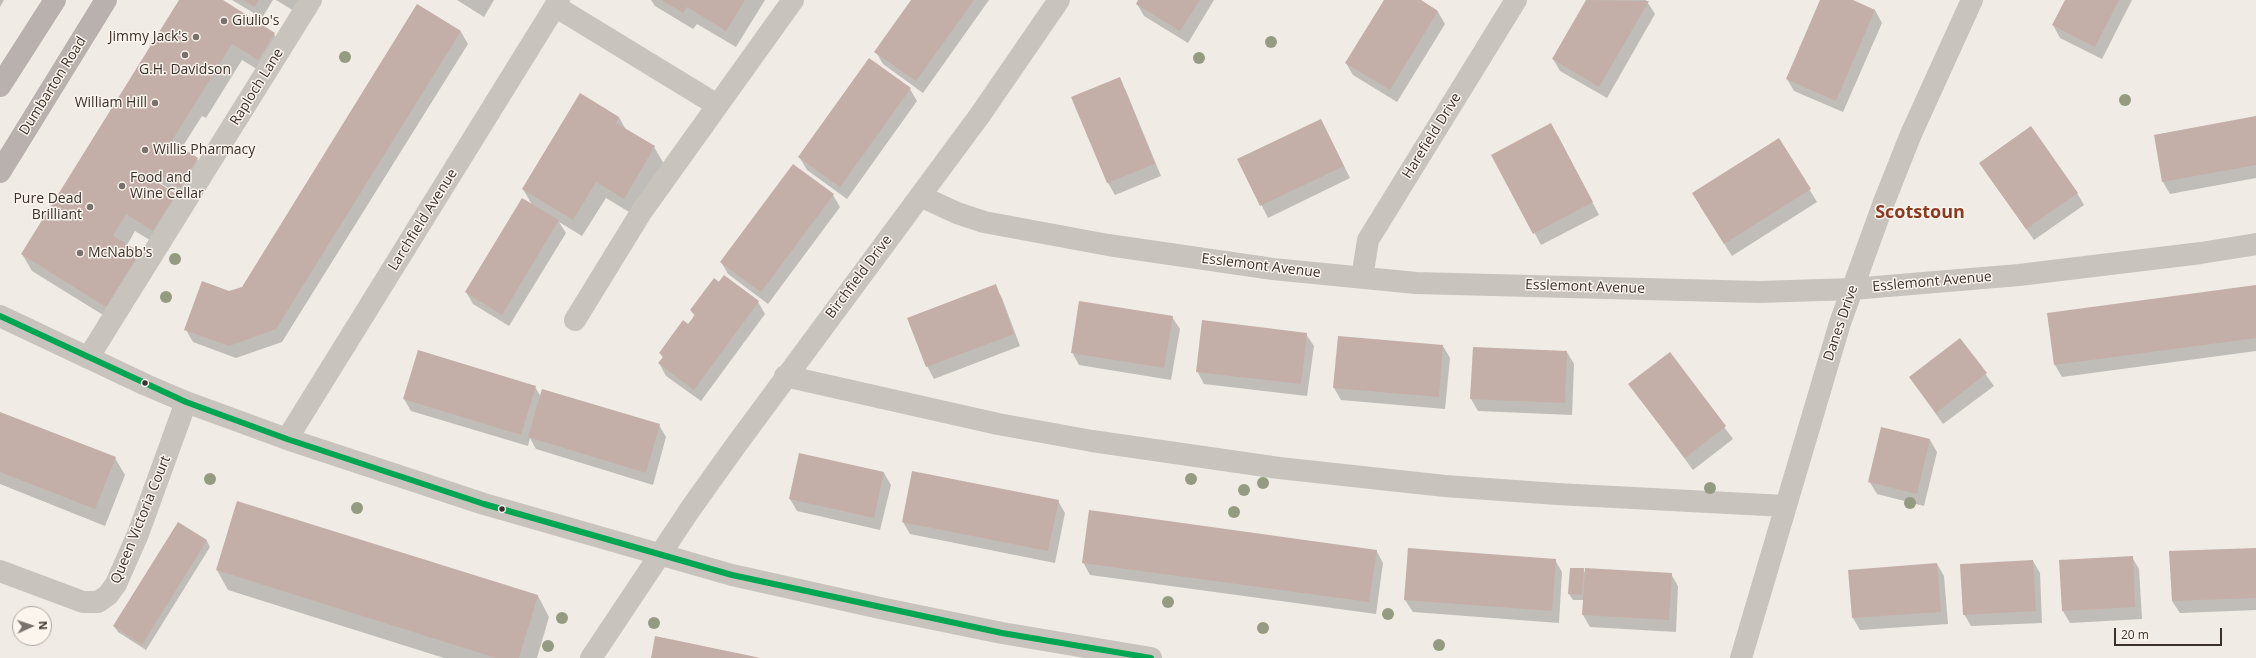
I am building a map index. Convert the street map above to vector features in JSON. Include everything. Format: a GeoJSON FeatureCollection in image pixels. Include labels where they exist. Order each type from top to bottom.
{"type":"FeatureCollection","features":[{"type":"Feature","properties":{"kind":"main road"},"geometry":{"type":"LineString","coordinates":[[0,86],[55,0]]}},
{"type":"Feature","properties":{"kind":"main road","name":"Dumbarton Road"},"geometry":{"type":"LineString","coordinates":[[0,172],[106,0]]}},
{"type":"Feature","properties":{"kind":"street","name":"Raploch Lane"},"geometry":{"type":"LineString","coordinates":[[88,358],[311,0]]}},
{"type":"Feature","properties":{"kind":"street"},"geometry":{"type":"LineString","coordinates":[[575,320],[642,210],[793,0]]}},
{"type":"Feature","properties":{"kind":"street","name":"Birchfield Drive"},"geometry":{"type":"LineString","coordinates":[[591,658],[660,554],[785,376],[980,115],[1060,0]]}},
{"type":"Feature","properties":{"kind":"street","name":"Harefield Drive"},"geometry":{"type":"LineString","coordinates":[[1362,278],[1368,240],[1516,0]]}},
{"type":"Feature","properties":{"kind":"street","name":"Danes Drive"},"geometry":{"type":"LineString","coordinates":[[1741,658],[1827,364],[1852,289],[1911,134],[1972,0]]}},
{"type":"Feature","properties":{"kind":"street"},"geometry":{"type":"LineString","coordinates":[[557,3],[717,106]]}},
{"type":"Feature","properties":{"kind":"street","name":"Larchfield Avenue"},"geometry":{"type":"LineString","coordinates":[[287,439],[557,3]]}},
{"type":"Feature","properties":{"kind":"street","name":"Esslemont Avenue"},"geometry":{"type":"LineString","coordinates":[[920,196],[970,218],[1033,232],[1174,256],[1362,278],[1416,282],[1759,292],[1852,289],[1954,281],[2102,266],[2256,244]]}},
{"type":"Feature","properties":{"kind":"street"},"geometry":{"type":"LineString","coordinates":[[0,316],[186,402],[287,439],[484,504],[732,574],[880,608],[1010,634],[1151,658]]}},
{"type":"Feature","properties":{"kind":"street"},"geometry":{"type":"LineString","coordinates":[[785,376],[998,424],[1084,440],[1279,468],[1490,489],[1785,506]]}},
{"type":"Feature","properties":{"kind":"street","name":"Queen Victoria Court"},"geometry":{"type":"LineString","coordinates":[[0,571],[83,602],[98,602],[108,595],[116,584],[138,534],[186,402]]}},
{"type":"Feature","properties":{"kind":"building"},"geometry":{"type":"Polygon","coordinates":[[[179,0],[223,0],[275,33],[258,60],[232,44],[173,139],[172,141],[198,158],[180,188],[153,171],[149,177],[176,194],[153,231],[126,214],[113,236],[140,252],[106,307],[21,254],[179,0]]]}},
{"type":"Feature","properties":{"kind":"building"},"geometry":{"type":"Polygon","coordinates":[[[244,0],[259,0],[254,7],[244,0]]]}},
{"type":"Feature","properties":{"kind":"building"},"geometry":{"type":"Polygon","coordinates":[[[661,0],[745,0],[726,31],[687,7],[683,13],[661,0]]]}},
{"type":"Feature","properties":{"kind":"building"},"geometry":{"type":"Polygon","coordinates":[[[911,0],[974,0],[916,81],[874,52],[911,0]]]}},
{"type":"Feature","properties":{"kind":"building"},"geometry":{"type":"Polygon","coordinates":[[[1138,0],[1200,0],[1180,31],[1136,4],[1138,0]]]}},
{"type":"Feature","properties":{"kind":"building"},"geometry":{"type":"Polygon","coordinates":[[[1384,0],[1421,0],[1438,11],[1390,90],[1345,63],[1384,0]]]}},
{"type":"Feature","properties":{"kind":"building"},"geometry":{"type":"Polygon","coordinates":[[[1586,0],[1649,1],[1599,87],[1552,59],[1586,0]]]}},
{"type":"Feature","properties":{"kind":"building"},"geometry":{"type":"Polygon","coordinates":[[[1820,0],[1853,0],[1875,10],[1836,101],[1786,79],[1820,0]]]}},
{"type":"Feature","properties":{"kind":"building"},"geometry":{"type":"Polygon","coordinates":[[[2065,0],[2119,0],[2095,47],[2052,25],[2065,0]]]}},
{"type":"Feature","properties":{"kind":"building"},"geometry":{"type":"Polygon","coordinates":[[[417,4],[461,31],[276,329],[229,346],[184,330],[202,281],[229,291],[242,287],[417,4]]]}},
{"type":"Feature","properties":{"kind":"building"},"geometry":{"type":"Polygon","coordinates":[[[869,58],[911,88],[840,187],[798,157],[869,58]]]}},
{"type":"Feature","properties":{"kind":"building"},"geometry":{"type":"Polygon","coordinates":[[[1120,77],[1155,164],[1107,183],[1071,97],[1120,77]]]}},
{"type":"Feature","properties":{"kind":"building"},"geometry":{"type":"Polygon","coordinates":[[[580,93],[619,117],[616,123],[655,146],[624,199],[596,182],[573,220],[522,189],[580,93]]]}},
{"type":"Feature","properties":{"kind":"building"},"geometry":{"type":"Polygon","coordinates":[[[2256,116],[2256,165],[2162,182],[2154,135],[2256,116]]]}},
{"type":"Feature","properties":{"kind":"building"},"geometry":{"type":"Polygon","coordinates":[[[1321,119],[1344,166],[1260,206],[1237,159],[1321,119]]]}},
{"type":"Feature","properties":{"kind":"building"},"geometry":{"type":"Polygon","coordinates":[[[1551,123],[1593,202],[1533,234],[1491,155],[1551,123]]]}},
{"type":"Feature","properties":{"kind":"building"},"geometry":{"type":"Polygon","coordinates":[[[2031,126],[2078,193],[2026,229],[1979,163],[2031,126]]]}},
{"type":"Feature","properties":{"kind":"building"},"geometry":{"type":"Polygon","coordinates":[[[1779,138],[1811,189],[1724,244],[1692,193],[1779,138]]]}},
{"type":"Feature","properties":{"kind":"building"},"geometry":{"type":"Polygon","coordinates":[[[793,164],[834,194],[761,292],[720,262],[793,164]]]}},
{"type":"Feature","properties":{"kind":"building"},"geometry":{"type":"Polygon","coordinates":[[[522,198],[559,220],[502,315],[465,292],[522,198]]]}},
{"type":"Feature","properties":{"kind":"building"},"geometry":{"type":"Polygon","coordinates":[[[724,275],[759,301],[694,390],[658,363],[664,356],[659,353],[683,320],[688,324],[692,319],[695,314],[690,310],[714,278],[719,282],[724,275]]]}},
{"type":"Feature","properties":{"kind":"building"},"geometry":{"type":"Polygon","coordinates":[[[996,284],[1014,334],[926,367],[907,318],[996,284]]]}},
{"type":"Feature","properties":{"kind":"building"},"geometry":{"type":"Polygon","coordinates":[[[2256,285],[2256,338],[2054,365],[2047,313],[2256,285]]]}},
{"type":"Feature","properties":{"kind":"building"},"geometry":{"type":"Polygon","coordinates":[[[1079,301],[1173,316],[1164,368],[1071,353],[1079,301]]]}},
{"type":"Feature","properties":{"kind":"building"},"geometry":{"type":"Polygon","coordinates":[[[1202,320],[1307,333],[1301,384],[1196,372],[1202,320]]]}},
{"type":"Feature","properties":{"kind":"building"},"geometry":{"type":"Polygon","coordinates":[[[1338,336],[1443,345],[1439,397],[1333,388],[1338,336]]]}},
{"type":"Feature","properties":{"kind":"building"},"geometry":{"type":"Polygon","coordinates":[[[1960,338],[1987,373],[1936,413],[1909,377],[1960,338]]]}},
{"type":"Feature","properties":{"kind":"building"},"geometry":{"type":"Polygon","coordinates":[[[1473,347],[1567,351],[1565,403],[1470,399],[1473,347]]]}},
{"type":"Feature","properties":{"kind":"building"},"geometry":{"type":"Polygon","coordinates":[[[418,350],[536,386],[521,435],[403,399],[418,350]]]}},
{"type":"Feature","properties":{"kind":"building"},"geometry":{"type":"Polygon","coordinates":[[[1670,352],[1726,426],[1685,458],[1628,384],[1670,352]]]}},
{"type":"Feature","properties":{"kind":"building"},"geometry":{"type":"Polygon","coordinates":[[[542,389],[660,424],[646,473],[528,437],[542,389]]]}},
{"type":"Feature","properties":{"kind":"building"},"geometry":{"type":"Polygon","coordinates":[[[0,412],[116,457],[95,509],[0,472],[0,412]]]}},
{"type":"Feature","properties":{"kind":"building"},"geometry":{"type":"Polygon","coordinates":[[[1881,427],[1930,439],[1917,494],[1868,482],[1881,427]]]}},
{"type":"Feature","properties":{"kind":"building"},"geometry":{"type":"Polygon","coordinates":[[[799,453],[884,472],[874,518],[789,499],[799,453]]]}},
{"type":"Feature","properties":{"kind":"building"},"geometry":{"type":"Polygon","coordinates":[[[912,471],[1059,500],[1048,551],[902,522],[912,471]]]}},
{"type":"Feature","properties":{"kind":"building"},"geometry":{"type":"Polygon","coordinates":[[[237,501],[538,595],[519,658],[496,658],[216,570],[237,501]]]}},
{"type":"Feature","properties":{"kind":"building"},"geometry":{"type":"Polygon","coordinates":[[[1089,510],[1377,550],[1369,602],[1082,563],[1089,510]]]}},
{"type":"Feature","properties":{"kind":"building"},"geometry":{"type":"Polygon","coordinates":[[[178,522],[207,540],[142,645],[113,626],[178,522]]]}},
{"type":"Feature","properties":{"kind":"building"},"geometry":{"type":"Polygon","coordinates":[[[1408,548],[1556,559],[1552,611],[1404,600],[1408,548]]]}},
{"type":"Feature","properties":{"kind":"building"},"geometry":{"type":"Polygon","coordinates":[[[2256,548],[2256,598],[2172,601],[2169,551],[2256,548]]]}},
{"type":"Feature","properties":{"kind":"building"},"geometry":{"type":"Polygon","coordinates":[[[2133,556],[2135,607],[2062,611],[2059,560],[2133,556]]]}},
{"type":"Feature","properties":{"kind":"building"},"geometry":{"type":"Polygon","coordinates":[[[2033,560],[2036,611],[1963,615],[1960,564],[2033,560]]]}},
{"type":"Feature","properties":{"kind":"building"},"geometry":{"type":"Polygon","coordinates":[[[1937,563],[1941,612],[1852,618],[1848,570],[1937,563]]]}},
{"type":"Feature","properties":{"kind":"building"},"geometry":{"type":"Polygon","coordinates":[[[1570,568],[1584,568],[1582,595],[1568,594],[1570,568]]]}},
{"type":"Feature","properties":{"kind":"building"},"geometry":{"type":"Polygon","coordinates":[[[1585,568],[1672,573],[1669,620],[1582,615],[1585,568]]]}},
{"type":"Feature","properties":{"kind":"building"},"geometry":{"type":"Polygon","coordinates":[[[655,636],[756,657],[759,658],[651,658],[655,636]]]}},
{"type":"Feature","properties":{"kind":"transit line"},"geometry":{"type":"LineString","coordinates":[[0,316],[186,402],[287,439],[484,504],[732,575],[1002,633],[1151,658]]}},
{"type":"Feature","properties":{"kind":"place","name":"Giulio's"},"geometry":{"type":"Point","coordinates":[224,21]}},
{"type":"Feature","properties":{"kind":"place","name":"Jimmy Jack's"},"geometry":{"type":"Point","coordinates":[196,37]}},
{"type":"Feature","properties":{"kind":"place","name":"G.H. Davidson"},"geometry":{"type":"Point","coordinates":[185,55]}},
{"type":"Feature","properties":{"kind":"place","name":"William Hill"},"geometry":{"type":"Point","coordinates":[155,103]}},
{"type":"Feature","properties":{"kind":"place","name":"Willis Pharmacy"},"geometry":{"type":"Point","coordinates":[145,150]}},
{"type":"Feature","properties":{"kind":"place","name":"Food and Wine Cellar"},"geometry":{"type":"Point","coordinates":[122,186]}},
{"type":"Feature","properties":{"kind":"place","name":"Pure Dead Brilliant"},"geometry":{"type":"Point","coordinates":[90,207]}},
{"type":"Feature","properties":{"kind":"place","name":"McNabb's"},"geometry":{"type":"Point","coordinates":[80,253]}},
{"type":"Feature","properties":{"kind":"district","name":"Scotstoun"},"geometry":{"type":"Point","coordinates":[1920,213]}}]}
